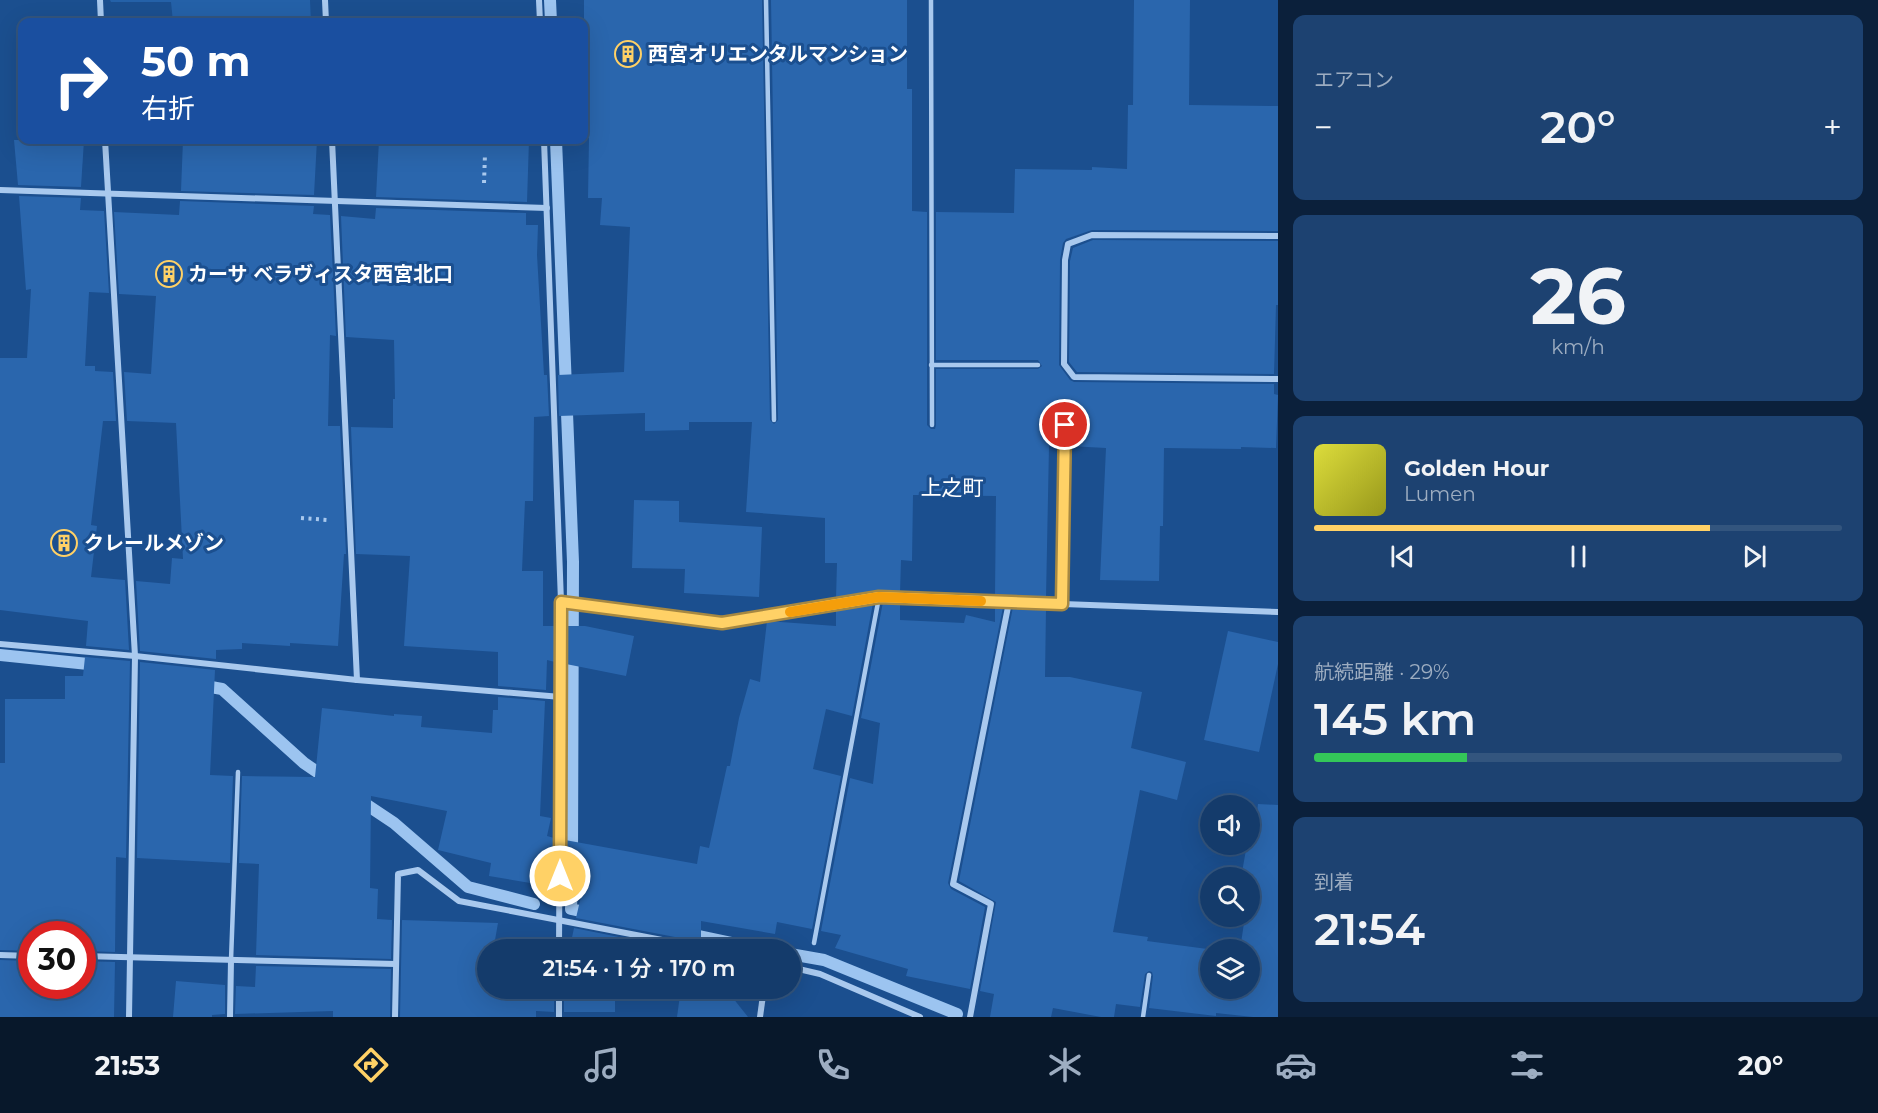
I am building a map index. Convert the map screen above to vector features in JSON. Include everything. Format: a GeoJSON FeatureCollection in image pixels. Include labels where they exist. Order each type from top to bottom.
{"type":"FeatureCollection","features":[{"type":"Feature","properties":{"kind":"street"},"geometry":{"type":"LineString","coordinates":[[100,0],[100,18]]}},
{"type":"Feature","properties":{"kind":"street"},"geometry":{"type":"LineString","coordinates":[[325,0],[326,18]]}},
{"type":"Feature","properties":{"kind":"street"},"geometry":{"type":"LineString","coordinates":[[539,0],[540,18]]}},
{"type":"Feature","properties":{"kind":"street"},"geometry":{"type":"LineString","coordinates":[[105,144],[135,656],[129,1017]]}},
{"type":"Feature","properties":{"kind":"street"},"geometry":{"type":"LineString","coordinates":[[332,144],[357,680]]}},
{"type":"Feature","properties":{"kind":"street"},"geometry":{"type":"LineString","coordinates":[[544,144],[563,602],[559,939]]}},
{"type":"Feature","properties":{"kind":"street"},"geometry":{"type":"LineString","coordinates":[[0,190],[547,208]]}},
{"type":"Feature","properties":{"kind":"street"},"geometry":{"type":"LineString","coordinates":[[1278,236],[1092,235],[1068,244],[1065,260],[1064,352],[1064,364],[1074,377],[1278,379]]}},
{"type":"Feature","properties":{"kind":"street"},"geometry":{"type":"LineString","coordinates":[[563,602],[722,623],[879,597],[1278,612]]}},
{"type":"Feature","properties":{"kind":"street"},"geometry":{"type":"LineString","coordinates":[[970,1017],[991,904],[954,884],[1009,602]]}},
{"type":"Feature","properties":{"kind":"street"},"geometry":{"type":"LineString","coordinates":[[0,644],[357,680],[561,697]]}},
{"type":"Feature","properties":{"kind":"street"},"geometry":{"type":"LineString","coordinates":[[395,1017],[398,874],[418,870],[459,901],[656,939]]}},
{"type":"Feature","properties":{"kind":"street"},"geometry":{"type":"LineString","coordinates":[[0,955],[18,956]]}},
{"type":"Feature","properties":{"kind":"street"},"geometry":{"type":"LineString","coordinates":[[96,957],[396,964]]}},
{"type":"Feature","properties":{"kind":"street"},"geometry":{"type":"LineString","coordinates":[[230,1017],[231,960]]}},
{"type":"Feature","properties":{"kind":"street"},"geometry":{"type":"LineString","coordinates":[[801,970],[820,974],[920,1017]]}},
{"type":"Feature","properties":{"kind":"street"},"geometry":{"type":"LineString","coordinates":[[559,999],[559,1017]]}},
{"type":"Feature","properties":{"kind":"street"},"geometry":{"type":"LineString","coordinates":[[760,1017],[762,999]]}},
{"type":"Feature","properties":{"kind":"lane"},"geometry":{"type":"LineString","coordinates":[[766,0],[774,420]]}},
{"type":"Feature","properties":{"kind":"lane"},"geometry":{"type":"LineString","coordinates":[[931,0],[932,425]]}},
{"type":"Feature","properties":{"kind":"lane"},"geometry":{"type":"LineString","coordinates":[[931,365],[1038,365]]}},
{"type":"Feature","properties":{"kind":"lane"},"geometry":{"type":"LineString","coordinates":[[1062,604],[1065,425]]}},
{"type":"Feature","properties":{"kind":"lane"},"geometry":{"type":"LineString","coordinates":[[814,943],[879,597]]}},
{"type":"Feature","properties":{"kind":"lane"},"geometry":{"type":"LineString","coordinates":[[231,960],[238,772]]}},
{"type":"Feature","properties":{"kind":"lane"},"geometry":{"type":"LineString","coordinates":[[1143,1017],[1149,975]]}},
{"type":"Feature","properties":{"kind":"path"},"geometry":{"type":"LineString","coordinates":[[483,206],[485,154]]}},
{"type":"Feature","properties":{"kind":"shaded area"},"geometry":{"type":"Polygon","coordinates":[[[110,0],[310,0],[311,18],[173,18],[171,2],[111,2],[110,0]]]}},
{"type":"Feature","properties":{"kind":"building"},"geometry":{"type":"Polygon","coordinates":[[[584,0],[762,0],[770,420],[774,424],[778,420],[771,0],[907,0],[907,89],[912,89],[912,211],[927,212],[927,425],[935,429],[936,369],[1038,369],[1042,366],[1038,360],[936,360],[936,212],[1014,213],[1015,169],[1092,170],[1092,167],[1127,169],[1128,105],[1133,105],[1134,0],[1190,0],[1189,105],[1278,106],[1278,231],[1092,230],[1066,239],[1060,260],[1059,365],[1074,382],[1274,384],[1274,394],[1278,395],[1276,448],[1164,448],[1163,526],[1160,526],[1159,581],[1100,580],[1106,448],[1069,446],[1069,424],[1063,421],[1060,425],[1060,446],[1049,446],[1046,598],[995,596],[996,496],[913,495],[912,561],[901,560],[900,593],[878,592],[836,599],[837,563],[825,563],[825,518],[746,512],[752,422],[689,422],[689,430],[645,431],[645,413],[559,416],[558,375],[624,372],[630,227],[600,225],[602,198],[588,198],[588,18],[584,18],[584,0]]]}},
{"type":"Feature","properties":{"kind":"building"},"geometry":{"type":"Polygon","coordinates":[[[14,140],[18,140],[18,144],[84,144],[81,187],[18,185],[14,140]]]}},
{"type":"Feature","properties":{"kind":"building"},"geometry":{"type":"Polygon","coordinates":[[[183,144],[317,144],[314,195],[181,191],[183,144]]]}},
{"type":"Feature","properties":{"kind":"building"},"geometry":{"type":"Polygon","coordinates":[[[379,144],[529,144],[527,202],[376,197],[379,144]]]}},
{"type":"Feature","properties":{"kind":"building"},"geometry":{"type":"Polygon","coordinates":[[[19,196],[81,198],[80,210],[104,211],[109,293],[89,292],[85,366],[95,366],[95,371],[113,372],[116,421],[103,421],[91,525],[97,526],[91,577],[125,580],[129,650],[86,646],[88,621],[0,610],[0,358],[27,358],[31,289],[26,290],[19,196]]]}},
{"type":"Feature","properties":{"kind":"building"},"geometry":{"type":"Polygon","coordinates":[[[180,201],[314,206],[313,214],[330,215],[336,336],[330,335],[328,426],[340,426],[346,554],[344,554],[338,646],[242,643],[242,649],[216,650],[216,659],[140,651],[136,581],[170,584],[172,558],[183,559],[176,423],[127,421],[124,372],[151,374],[156,296],[119,294],[114,212],[179,215],[180,201]]]}},
{"type":"Feature","properties":{"kind":"building"},"geometry":{"type":"Polygon","coordinates":[[[376,208],[526,213],[526,225],[538,225],[537,255],[544,375],[547,375],[549,416],[534,417],[533,501],[525,501],[522,571],[543,571],[543,626],[556,626],[555,662],[547,660],[546,690],[498,686],[498,652],[404,646],[410,556],[356,554],[351,427],[393,428],[394,340],[346,337],[341,216],[375,219],[376,208]]]}},
{"type":"Feature","properties":{"kind":"building"},"geometry":{"type":"Polygon","coordinates":[[[1093,240],[1278,241],[1278,305],[1276,305],[1274,374],[1077,372],[1069,362],[1070,261],[1073,248],[1093,240]]]}},
{"type":"Feature","properties":{"kind":"building"},"geometry":{"type":"Polygon","coordinates":[[[634,500],[679,501],[679,522],[762,527],[759,597],[684,593],[685,569],[632,568],[634,500]]]}},
{"type":"Feature","properties":{"kind":"building"},"geometry":{"type":"Polygon","coordinates":[[[883,602],[900,603],[900,620],[964,623],[966,615],[995,622],[995,607],[1003,607],[948,883],[951,889],[985,907],[970,989],[906,976],[908,969],[835,948],[841,935],[821,931],[850,778],[873,784],[880,723],[861,718],[883,602]]]}},
{"type":"Feature","properties":{"kind":"building"},"geometry":{"type":"Polygon","coordinates":[[[873,603],[852,716],[826,709],[813,769],[841,776],[812,929],[777,922],[775,934],[701,921],[701,939],[685,939],[576,918],[582,892],[565,889],[565,840],[697,864],[700,846],[709,848],[727,766],[730,766],[739,718],[750,679],[760,682],[767,621],[836,626],[836,609],[873,603]]]}},
{"type":"Feature","properties":{"kind":"building"},"geometry":{"type":"Polygon","coordinates":[[[1013,607],[1046,609],[1045,677],[1070,677],[1142,692],[1131,748],[1186,762],[1177,800],[1140,790],[1113,932],[1148,937],[1147,941],[1200,948],[1200,999],[1260,999],[1260,939],[1242,939],[1243,927],[1260,927],[1260,867],[1243,867],[1245,855],[1260,855],[1260,804],[1278,805],[1278,1017],[1216,1013],[1216,1016],[1149,1008],[1153,976],[1149,971],[1145,974],[1140,1007],[1116,1004],[1114,1017],[1101,1017],[1053,1008],[1051,1017],[990,1017],[994,994],[980,991],[996,902],[959,881],[1013,607]]]}},
{"type":"Feature","properties":{"kind":"building"},"geometry":{"type":"Polygon","coordinates":[[[566,626],[585,626],[634,636],[626,676],[566,664],[566,626]]]}},
{"type":"Feature","properties":{"kind":"building"},"geometry":{"type":"Polygon","coordinates":[[[1228,631],[1278,642],[1278,664],[1259,752],[1204,740],[1228,631]]]}},
{"type":"Feature","properties":{"kind":"building"},"geometry":{"type":"Polygon","coordinates":[[[85,657],[130,661],[126,858],[116,857],[115,952],[96,951],[96,921],[18,921],[18,951],[0,950],[0,763],[5,763],[5,699],[65,699],[65,676],[83,676],[85,657]]]}},
{"type":"Feature","properties":{"kind":"building"},"geometry":{"type":"Polygon","coordinates":[[[140,662],[215,670],[210,775],[233,776],[230,863],[137,858],[140,662]]]}},
{"type":"Feature","properties":{"kind":"building"},"geometry":{"type":"Polygon","coordinates":[[[498,697],[545,701],[540,816],[551,818],[547,836],[554,838],[554,887],[489,876],[491,863],[438,850],[447,811],[371,796],[370,888],[378,889],[377,919],[392,920],[391,959],[256,955],[259,864],[239,863],[242,776],[315,777],[322,708],[394,716],[394,714],[422,716],[421,727],[492,733],[493,710],[498,710],[498,697]]]}},
{"type":"Feature","properties":{"kind":"building"},"geometry":{"type":"Polygon","coordinates":[[[402,920],[498,923],[495,939],[477,939],[477,999],[554,999],[554,1012],[536,1011],[536,1017],[400,1017],[402,920]]]}},
{"type":"Feature","properties":{"kind":"building"},"geometry":{"type":"Polygon","coordinates":[[[574,928],[629,939],[572,939],[574,928]]]}},
{"type":"Feature","properties":{"kind":"building"},"geometry":{"type":"Polygon","coordinates":[[[0,960],[18,961],[18,999],[96,999],[96,961],[115,962],[114,1017],[0,1017],[0,960]]]}},
{"type":"Feature","properties":{"kind":"building"},"geometry":{"type":"Polygon","coordinates":[[[256,966],[391,969],[390,1017],[333,1017],[333,1011],[235,1014],[236,986],[255,987],[256,966]]]}},
{"type":"Feature","properties":{"kind":"building"},"geometry":{"type":"Polygon","coordinates":[[[176,981],[225,985],[225,1014],[212,1015],[212,1017],[173,1017],[176,981]]]}},
{"type":"Feature","properties":{"kind":"building"},"geometry":{"type":"Polygon","coordinates":[[[564,999],[615,999],[615,1012],[564,1012],[564,999]]]}},
{"type":"Feature","properties":{"kind":"building"},"geometry":{"type":"Polygon","coordinates":[[[679,999],[734,999],[748,1017],[677,1017],[679,999]]]}},
{"type":"Feature","properties":{"kind":"waterway"},"geometry":{"type":"LineString","coordinates":[[550,0],[551,18]]}},
{"type":"Feature","properties":{"kind":"waterway"},"geometry":{"type":"LineString","coordinates":[[556,144],[573,562],[572,858]]}},
{"type":"Feature","properties":{"kind":"waterway"},"geometry":{"type":"LineString","coordinates":[[0,655],[98,665]]}},
{"type":"Feature","properties":{"kind":"waterway"},"geometry":{"type":"LineString","coordinates":[[200,685],[222,689],[304,763],[329,780]]}},
{"type":"Feature","properties":{"kind":"waterway"},"geometry":{"type":"LineString","coordinates":[[358,799],[394,823],[468,887],[534,904]]}},
{"type":"Feature","properties":{"kind":"waterway"},"geometry":{"type":"LineString","coordinates":[[572,875],[571,909],[594,914]]}},
{"type":"Feature","properties":{"kind":"waterway"},"geometry":{"type":"LineString","coordinates":[[685,933],[713,939]]}},
{"type":"Feature","properties":{"kind":"waterway"},"geometry":{"type":"LineString","coordinates":[[801,956],[824,960],[957,1014]]}},
{"type":"Feature","properties":{"kind":"slow traffic"},"geometry":{"type":"LineString","coordinates":[[790,612],[879,597],[981,601]]}},
{"type":"Feature","properties":{"kind":"place","name":"西宮オリエンタルマンション"},"geometry":{"type":"Point","coordinates":[628,54]}},
{"type":"Feature","properties":{"kind":"place","name":"カーサ ベラヴィスタ西宮北口"},"geometry":{"type":"Point","coordinates":[169,274]}},
{"type":"Feature","properties":{"kind":"place","name":"クレールメゾン"},"geometry":{"type":"Point","coordinates":[64,543]}},
{"type":"Feature","properties":{"kind":"district","name":"上之町"},"geometry":{"type":"Point","coordinates":[952,488]}},
{"type":"Feature","properties":{"kind":"route"},"geometry":{"type":"LineString","coordinates":[[560,876],[561,602],[722,623],[879,597],[1062,604],[1065,425]]}}]}
